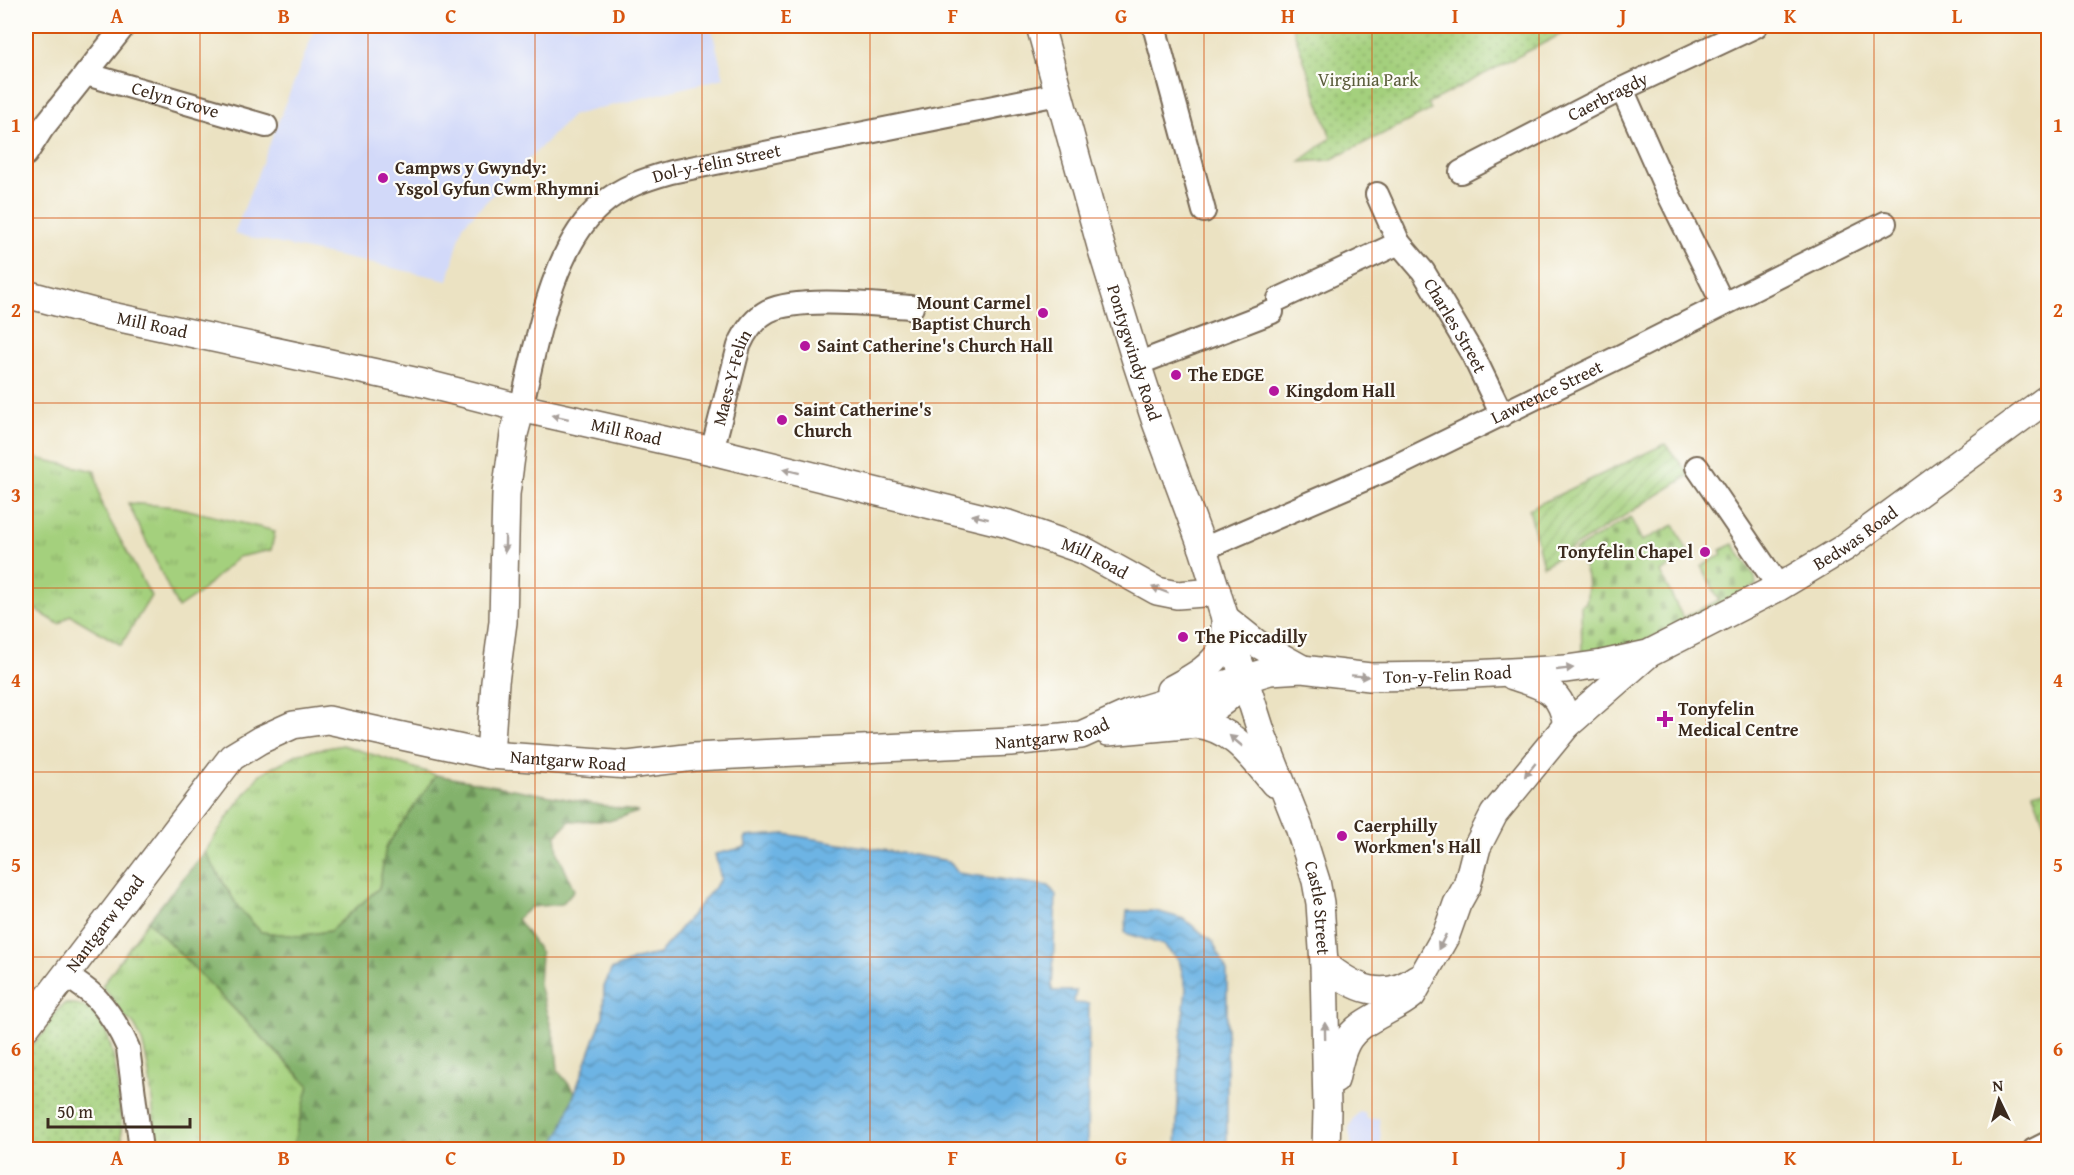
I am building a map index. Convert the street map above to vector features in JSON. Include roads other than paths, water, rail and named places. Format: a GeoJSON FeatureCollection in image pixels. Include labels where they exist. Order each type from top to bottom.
{"type":"FeatureCollection","features":[{"type":"Feature","properties":{"kind":"main road","name":"Pontygwindy Road"},"geometry":{"type":"LineString","coordinates":[[1040,26],[1102,249],[1137,364],[1203,549],[1245,677]]}},
{"type":"Feature","properties":{"kind":"main road","name":"Mill Road"},"geometry":{"type":"LineString","coordinates":[[26,294],[97,313],[423,383],[1008,524],[1083,550],[1158,591],[1177,596],[1217,592]]}},
{"type":"Feature","properties":{"kind":"main road","name":"Bedwas Road"},"geometry":{"type":"LineString","coordinates":[[1648,654],[1779,587],[1844,548],[2049,398]]}},
{"type":"Feature","properties":{"kind":"main road"},"geometry":{"type":"LineString","coordinates":[[490,755],[495,682],[503,622],[506,494],[514,434],[521,408]]}},
{"type":"Feature","properties":{"kind":"main road"},"geometry":{"type":"LineString","coordinates":[[1225,618],[1256,643],[1302,669]]}},
{"type":"Feature","properties":{"kind":"main road"},"geometry":{"type":"LineString","coordinates":[[1130,713],[1190,679],[1214,659],[1224,642],[1225,618]]}},
{"type":"Feature","properties":{"kind":"main road"},"geometry":{"type":"LineString","coordinates":[[1327,1110],[1339,1063],[1351,1036],[1364,1024],[1404,1002],[1412,995],[1425,973],[1446,935],[1467,886],[1477,848],[1502,804],[1567,725],[1648,654]]}},
{"type":"Feature","properties":{"kind":"main road","name":"Ton-y-Felin Road"},"geometry":{"type":"LineString","coordinates":[[1245,677],[1270,671],[1302,669],[1370,677],[1506,673],[1566,669],[1648,654]]}},
{"type":"Feature","properties":{"kind":"main road"},"geometry":{"type":"LineString","coordinates":[[1506,673],[1542,685],[1558,697],[1567,725]]}},
{"type":"Feature","properties":{"kind":"main road"},"geometry":{"type":"LineString","coordinates":[[1157,727],[1221,705],[1234,693],[1245,677]]}},
{"type":"Feature","properties":{"kind":"main road","name":"Nantgarw Road"},"geometry":{"type":"LineString","coordinates":[[26,1027],[183,818],[232,757],[260,740],[294,725],[328,720],[490,755],[628,765],[694,757],[1010,742],[1081,735],[1130,713],[1245,677]]}},
{"type":"Feature","properties":{"kind":"main road","name":"Castle Street"},"geometry":{"type":"LineString","coordinates":[[1245,677],[1262,734],[1308,854],[1320,903],[1324,964],[1326,1149]]}},
{"type":"Feature","properties":{"kind":"main road"},"geometry":{"type":"LineString","coordinates":[[1081,735],[1196,724],[1219,729],[1241,744],[1288,800]]}},
{"type":"Feature","properties":{"kind":"main road"},"geometry":{"type":"LineString","coordinates":[[1324,964],[1357,987],[1381,991],[1407,986],[1425,973]]}},
{"type":"Feature","properties":{"kind":"street"},"geometry":{"type":"LineString","coordinates":[[26,154],[42,129],[124,26]]}},
{"type":"Feature","properties":{"kind":"street"},"geometry":{"type":"LineString","coordinates":[[1154,26],[1204,211]]}},
{"type":"Feature","properties":{"kind":"street","name":"Caerbragdy"},"geometry":{"type":"LineString","coordinates":[[1461,172],[1622,89],[1756,26]]}},
{"type":"Feature","properties":{"kind":"street","name":"Celyn Grove"},"geometry":{"type":"LineString","coordinates":[[86,74],[266,126]]}},
{"type":"Feature","properties":{"kind":"street"},"geometry":{"type":"LineString","coordinates":[[1622,89],[1723,304]]}},
{"type":"Feature","properties":{"kind":"street","name":"Dol-y-felin Street"},"geometry":{"type":"LineString","coordinates":[[521,408],[545,313],[566,253],[583,224],[600,205],[620,191],[644,179],[671,172],[1058,94]]}},
{"type":"Feature","properties":{"kind":"street","name":"Charles Street"},"geometry":{"type":"LineString","coordinates":[[1377,194],[1399,243],[1423,271],[1473,356],[1502,415]]}},
{"type":"Feature","properties":{"kind":"street","name":"Lawrence Street"},"geometry":{"type":"LineString","coordinates":[[1203,549],[1400,464],[1885,223]]}},
{"type":"Feature","properties":{"kind":"street"},"geometry":{"type":"LineString","coordinates":[[1137,364],[1276,305],[1399,243]]}},
{"type":"Feature","properties":{"kind":"street","name":"Maes-Y-Felin"},"geometry":{"type":"LineString","coordinates":[[712,451],[739,345],[745,332],[767,311],[781,306],[818,303],[912,307]]}},
{"type":"Feature","properties":{"kind":"street"},"geometry":{"type":"LineString","coordinates":[[1697,467],[1779,587]]}},
{"type":"Feature","properties":{"kind":"street"},"geometry":{"type":"LineString","coordinates":[[66,975],[96,997],[116,1022],[126,1042],[141,1149]]}},
{"type":"Feature","properties":{"kind":"street"},"geometry":{"type":"LineString","coordinates":[[2034,1149],[2049,1143]]}},
{"type":"Feature","properties":{"kind":"water"},"geometry":{"type":"Polygon","coordinates":[[[785,834],[949,861],[958,873],[1049,886],[1056,895],[1052,991],[1076,991],[1074,1003],[1089,1004],[1087,1149],[551,1149],[560,1133],[603,1016],[604,987],[611,970],[635,959],[659,954],[721,879],[715,854],[746,847],[745,837],[785,834]]]}},
{"type":"Feature","properties":{"kind":"water"},"geometry":{"type":"Polygon","coordinates":[[[1127,911],[1156,911],[1184,919],[1213,942],[1227,971],[1227,1149],[1176,1149],[1180,1049],[1186,988],[1179,960],[1163,945],[1125,933],[1127,911]]]}},
{"type":"Feature","properties":{"kind":"place","name":"Campws y Gwyndy: Ysgol Gyfun Cwm Rhymni"},"geometry":{"type":"Point","coordinates":[383,178]}},
{"type":"Feature","properties":{"kind":"place","name":"Mount Carmel Baptist Church"},"geometry":{"type":"Point","coordinates":[1043,313]}},
{"type":"Feature","properties":{"kind":"place","name":"Saint Catherine's Church Hall"},"geometry":{"type":"Point","coordinates":[805,346]}},
{"type":"Feature","properties":{"kind":"place","name":"The EDGE"},"geometry":{"type":"Point","coordinates":[1176,375]}},
{"type":"Feature","properties":{"kind":"place","name":"Kingdom Hall"},"geometry":{"type":"Point","coordinates":[1274,391]}},
{"type":"Feature","properties":{"kind":"place","name":"Saint Catherine's Church"},"geometry":{"type":"Point","coordinates":[782,420]}},
{"type":"Feature","properties":{"kind":"place","name":"Tonyfelin Chapel"},"geometry":{"type":"Point","coordinates":[1705,552]}},
{"type":"Feature","properties":{"kind":"place","name":"The Piccadilly"},"geometry":{"type":"Point","coordinates":[1183,637]}},
{"type":"Feature","properties":{"kind":"place","name":"Tonyfelin Medical Centre"},"geometry":{"type":"Point","coordinates":[1665,719]}},
{"type":"Feature","properties":{"kind":"place","name":"Caerphilly Workmen's Hall"},"geometry":{"type":"Point","coordinates":[1342,836]}},
{"type":"Feature","properties":{"kind":"park label","name":"Virginia Park"},"geometry":{"type":"Point","coordinates":[1368,80]}}]}
